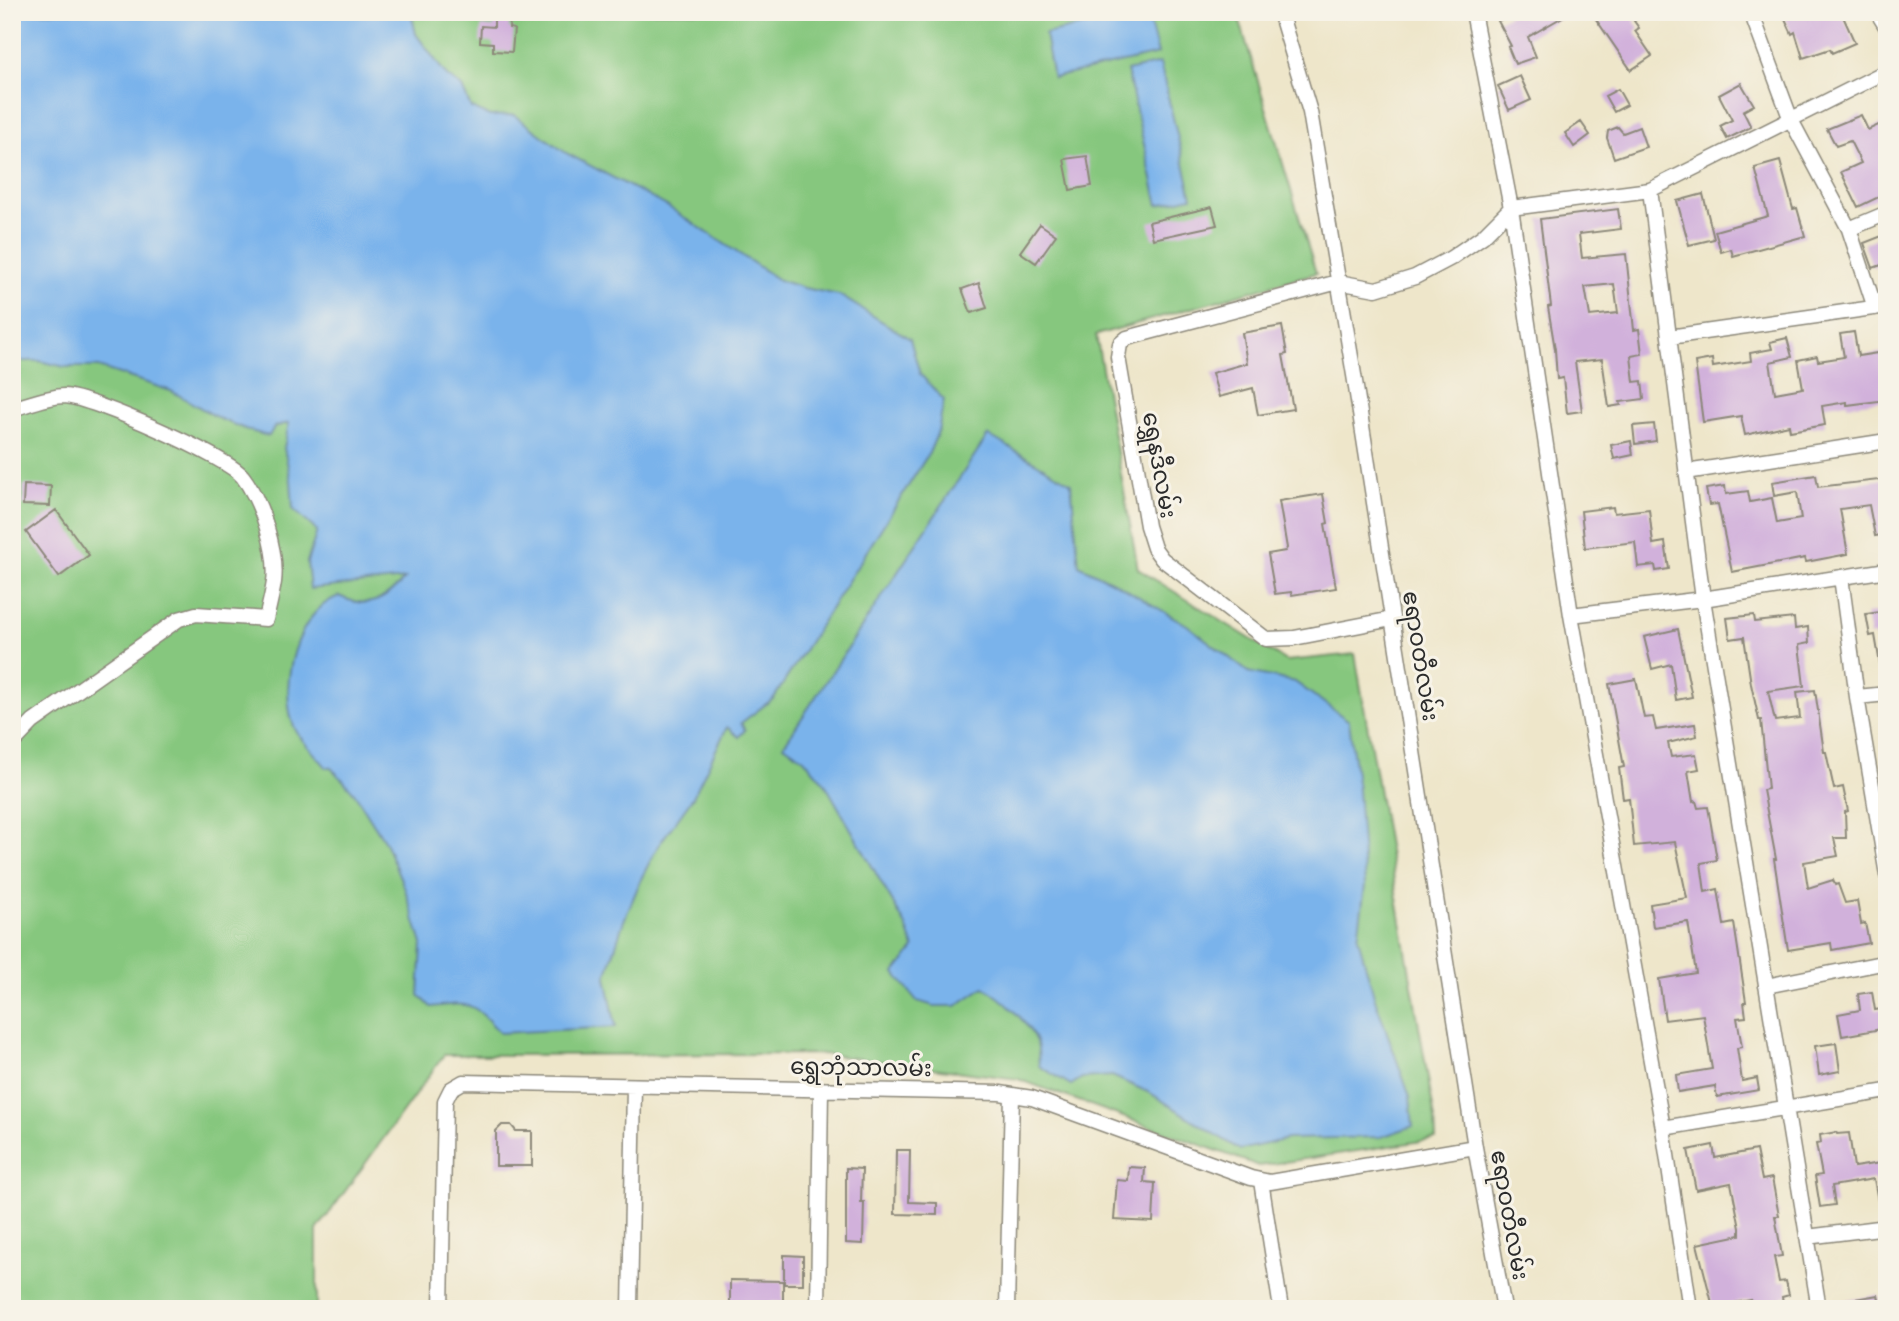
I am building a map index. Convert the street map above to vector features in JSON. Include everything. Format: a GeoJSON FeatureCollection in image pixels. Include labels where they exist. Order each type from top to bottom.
{"type":"FeatureCollection","features":[{"type":"Feature","properties":{"kind":"street","name":"ဧရာဝတီလမ်း"},"geometry":{"type":"LineString","coordinates":[[1280,12],[1310,112],[1475,1147],[1504,1309]]}},
{"type":"Feature","properties":{"kind":"street"},"geometry":{"type":"LineString","coordinates":[[1473,12],[1511,208],[1571,615],[1663,1128],[1690,1309]]}},
{"type":"Feature","properties":{"kind":"street"},"geometry":{"type":"LineString","coordinates":[[1669,337],[1881,307],[1849,229],[1791,120],[1751,12]]}},
{"type":"Feature","properties":{"kind":"street"},"geometry":{"type":"LineString","coordinates":[[1877,12],[1887,28]]}},
{"type":"Feature","properties":{"kind":"street"},"geometry":{"type":"LineString","coordinates":[[1338,282],[1376,289],[1415,277],[1451,258],[1483,236],[1511,208],[1650,190],[1887,71]]}},
{"type":"Feature","properties":{"kind":"street"},"geometry":{"type":"LineString","coordinates":[[1650,190],[1703,598],[1819,1309]]}},
{"type":"Feature","properties":{"kind":"street"},"geometry":{"type":"LineString","coordinates":[[1849,229],[1887,213]]}},
{"type":"Feature","properties":{"kind":"street","name":"ရွှေနဒီလမ်း"},"geometry":{"type":"LineString","coordinates":[[1338,282],[1126,338],[1120,344],[1118,357],[1147,526],[1154,548],[1162,559],[1266,639],[1294,638],[1392,619]]}},
{"type":"Feature","properties":{"kind":"street"},"geometry":{"type":"LineString","coordinates":[[12,409],[64,396],[168,432],[241,473],[255,495],[269,534],[274,580],[266,619],[196,614],[179,619],[33,722],[12,744]]}},
{"type":"Feature","properties":{"kind":"street"},"geometry":{"type":"LineString","coordinates":[[1686,472],[1887,441]]}},
{"type":"Feature","properties":{"kind":"street"},"geometry":{"type":"LineString","coordinates":[[1571,615],[1887,570]]}},
{"type":"Feature","properties":{"kind":"street"},"geometry":{"type":"LineString","coordinates":[[1841,577],[1857,697],[1884,838],[1887,875]]}},
{"type":"Feature","properties":{"kind":"street"},"geometry":{"type":"LineString","coordinates":[[1857,697],[1887,694]]}},
{"type":"Feature","properties":{"kind":"street"},"geometry":{"type":"LineString","coordinates":[[1766,986],[1887,962]]}},
{"type":"Feature","properties":{"kind":"street","name":"ရွှေဘုံသာလမ်း"},"geometry":{"type":"LineString","coordinates":[[441,1309],[445,1101],[451,1089],[463,1082],[984,1092],[1012,1095],[1032,1098],[1261,1181],[1281,1182],[1475,1147]]}},
{"type":"Feature","properties":{"kind":"street"},"geometry":{"type":"LineString","coordinates":[[630,1309],[634,1086]]}},
{"type":"Feature","properties":{"kind":"street"},"geometry":{"type":"LineString","coordinates":[[818,1309],[821,1089]]}},
{"type":"Feature","properties":{"kind":"street"},"geometry":{"type":"LineString","coordinates":[[1663,1128],[1887,1091]]}},
{"type":"Feature","properties":{"kind":"street"},"geometry":{"type":"LineString","coordinates":[[1007,1309],[1012,1095]]}},
{"type":"Feature","properties":{"kind":"street"},"geometry":{"type":"LineString","coordinates":[[1261,1181],[1281,1309]]}},
{"type":"Feature","properties":{"kind":"street"},"geometry":{"type":"LineString","coordinates":[[1807,1237],[1887,1227]]}},
{"type":"Feature","properties":{"kind":"green space"},"geometry":{"type":"Polygon","coordinates":[[[12,12],[1237,12],[1316,273],[1096,335],[1138,569],[1286,661],[1355,654],[1435,1119],[1436,1139],[1259,1166],[1018,1079],[823,1054],[444,1055],[317,1230],[317,1309],[12,1309],[12,12]]]}},
{"type":"Feature","properties":{"kind":"water"},"geometry":{"type":"Polygon","coordinates":[[[12,12],[411,12],[416,34],[447,76],[462,87],[471,108],[490,116],[514,115],[566,153],[667,206],[779,280],[839,295],[910,339],[920,374],[944,400],[938,432],[929,453],[774,698],[741,723],[745,730],[739,737],[727,727],[693,797],[658,846],[623,923],[606,977],[616,1027],[500,1033],[471,1006],[431,1007],[419,995],[422,944],[405,889],[385,842],[355,794],[331,768],[326,767],[299,735],[289,708],[288,690],[290,670],[302,633],[324,604],[339,596],[359,602],[375,601],[390,593],[405,579],[310,589],[307,562],[317,531],[293,509],[291,481],[284,448],[289,423],[274,427],[269,436],[220,419],[171,391],[98,367],[65,367],[39,361],[12,361],[12,12]]]}},
{"type":"Feature","properties":{"kind":"water"},"geometry":{"type":"Polygon","coordinates":[[[1147,12],[1158,54],[1053,78],[1045,34],[1147,12]]]}},
{"type":"Feature","properties":{"kind":"water"},"geometry":{"type":"Polygon","coordinates":[[[1160,63],[1192,197],[1158,205],[1127,71],[1160,63]]]}},
{"type":"Feature","properties":{"kind":"water"},"geometry":{"type":"Polygon","coordinates":[[[988,435],[1071,483],[1079,565],[1187,625],[1248,672],[1295,682],[1349,721],[1358,790],[1365,886],[1358,938],[1375,999],[1410,1097],[1413,1126],[1381,1137],[1288,1139],[1240,1150],[1150,1093],[1112,1076],[1082,1078],[1071,1085],[1039,1066],[1037,1044],[1022,1019],[984,987],[956,1006],[934,1006],[917,1001],[895,973],[914,948],[906,926],[824,782],[804,759],[784,745],[988,435]]]}},
{"type":"Feature","properties":{"kind":"building"},"geometry":{"type":"Polygon","coordinates":[[[1515,12],[1571,12],[1528,37],[1536,57],[1515,64],[1508,47],[1511,46],[1498,21],[1515,12]]]}},
{"type":"Feature","properties":{"kind":"building"},"geometry":{"type":"Polygon","coordinates":[[[1591,12],[1647,12],[1634,21],[1639,28],[1635,31],[1652,56],[1631,70],[1591,12]]]}},
{"type":"Feature","properties":{"kind":"building"},"geometry":{"type":"Polygon","coordinates":[[[1782,12],[1841,12],[1855,43],[1832,53],[1830,49],[1803,58],[1795,32],[1792,34],[1782,12]]]}},
{"type":"Feature","properties":{"kind":"building"},"geometry":{"type":"Polygon","coordinates":[[[494,18],[510,19],[509,28],[514,29],[512,52],[493,51],[493,43],[480,42],[481,26],[494,27],[494,18]]]}},
{"type":"Feature","properties":{"kind":"building"},"geometry":{"type":"Polygon","coordinates":[[[1520,76],[1531,100],[1509,110],[1498,86],[1520,76]]]}},
{"type":"Feature","properties":{"kind":"building"},"geometry":{"type":"Polygon","coordinates":[[[1741,83],[1754,105],[1743,111],[1751,127],[1727,139],[1720,126],[1732,120],[1719,95],[1741,83]]]}},
{"type":"Feature","properties":{"kind":"building"},"geometry":{"type":"Polygon","coordinates":[[[1618,89],[1627,105],[1614,112],[1605,96],[1618,89]]]}},
{"type":"Feature","properties":{"kind":"building"},"geometry":{"type":"Polygon","coordinates":[[[1861,115],[1868,130],[1887,121],[1887,193],[1858,207],[1841,172],[1861,163],[1850,141],[1836,146],[1827,129],[1861,115]]]}},
{"type":"Feature","properties":{"kind":"building"},"geometry":{"type":"Polygon","coordinates":[[[1581,122],[1590,135],[1574,147],[1565,133],[1581,122]]]}},
{"type":"Feature","properties":{"kind":"building"},"geometry":{"type":"Polygon","coordinates":[[[1618,127],[1623,133],[1639,127],[1646,147],[1614,158],[1607,138],[1608,131],[1618,127]]]}},
{"type":"Feature","properties":{"kind":"building"},"geometry":{"type":"Polygon","coordinates":[[[1087,156],[1092,186],[1070,190],[1064,159],[1087,156]]]}},
{"type":"Feature","properties":{"kind":"building"},"geometry":{"type":"Polygon","coordinates":[[[1780,161],[1793,209],[1797,208],[1805,236],[1733,256],[1731,249],[1721,252],[1715,231],[1768,216],[1755,168],[1780,161]]]}},
{"type":"Feature","properties":{"kind":"building"},"geometry":{"type":"Polygon","coordinates":[[[1703,194],[1714,239],[1689,245],[1677,201],[1703,194]]]}},
{"type":"Feature","properties":{"kind":"building"},"geometry":{"type":"Polygon","coordinates":[[[1212,207],[1217,225],[1153,239],[1149,222],[1212,207]]]}},
{"type":"Feature","properties":{"kind":"building"},"geometry":{"type":"Polygon","coordinates":[[[1618,209],[1621,229],[1579,234],[1582,258],[1626,254],[1634,330],[1639,329],[1642,354],[1631,356],[1634,382],[1642,381],[1644,399],[1620,402],[1621,405],[1609,407],[1602,359],[1575,362],[1582,411],[1567,413],[1563,378],[1557,379],[1540,219],[1618,209]],[[1614,284],[1585,287],[1590,316],[1618,313],[1614,284]]]}},
{"type":"Feature","properties":{"kind":"building"},"geometry":{"type":"Polygon","coordinates":[[[1040,224],[1056,235],[1036,263],[1020,252],[1040,224]]]}},
{"type":"Feature","properties":{"kind":"building"},"geometry":{"type":"Polygon","coordinates":[[[1887,234],[1887,263],[1873,268],[1864,243],[1887,234]]]}},
{"type":"Feature","properties":{"kind":"building"},"geometry":{"type":"Polygon","coordinates":[[[979,283],[987,308],[971,313],[962,289],[979,283]]]}},
{"type":"Feature","properties":{"kind":"building"},"geometry":{"type":"Polygon","coordinates":[[[1282,326],[1287,354],[1283,355],[1293,409],[1258,415],[1253,388],[1219,397],[1212,373],[1247,363],[1242,333],[1282,326]]]}},
{"type":"Feature","properties":{"kind":"building"},"geometry":{"type":"Polygon","coordinates":[[[1854,332],[1858,356],[1884,352],[1887,400],[1822,406],[1825,425],[1790,431],[1789,425],[1745,435],[1741,416],[1703,422],[1695,362],[1712,359],[1713,367],[1751,361],[1750,353],[1772,349],[1770,342],[1787,338],[1792,357],[1770,362],[1775,393],[1803,388],[1798,360],[1817,356],[1818,361],[1844,357],[1840,334],[1854,332]]]}},
{"type":"Feature","properties":{"kind":"building"},"geometry":{"type":"Polygon","coordinates":[[[1654,424],[1656,441],[1635,444],[1633,426],[1654,424]]]}},
{"type":"Feature","properties":{"kind":"building"},"geometry":{"type":"Polygon","coordinates":[[[1631,441],[1633,455],[1614,459],[1611,445],[1631,441]]]}},
{"type":"Feature","properties":{"kind":"building"},"geometry":{"type":"Polygon","coordinates":[[[1816,475],[1818,487],[1887,479],[1887,534],[1875,536],[1869,505],[1840,509],[1848,554],[1806,562],[1805,558],[1732,572],[1718,504],[1709,505],[1706,489],[1725,486],[1726,494],[1748,491],[1750,502],[1772,498],[1777,523],[1801,519],[1797,492],[1774,496],[1772,482],[1816,475]]]}},
{"type":"Feature","properties":{"kind":"building"},"geometry":{"type":"Polygon","coordinates":[[[24,485],[51,486],[50,506],[23,505],[24,485]]]}},
{"type":"Feature","properties":{"kind":"building"},"geometry":{"type":"Polygon","coordinates":[[[1323,494],[1328,523],[1325,524],[1336,588],[1292,595],[1291,592],[1275,594],[1268,554],[1285,551],[1287,548],[1279,501],[1323,494]]]}},
{"type":"Feature","properties":{"kind":"building"},"geometry":{"type":"Polygon","coordinates":[[[1613,507],[1614,513],[1649,509],[1653,544],[1665,542],[1669,569],[1656,571],[1655,565],[1638,567],[1635,542],[1585,548],[1581,511],[1613,507]]]}},
{"type":"Feature","properties":{"kind":"building"},"geometry":{"type":"Polygon","coordinates":[[[56,510],[89,555],[59,577],[26,532],[56,510]]]}},
{"type":"Feature","properties":{"kind":"building"},"geometry":{"type":"Polygon","coordinates":[[[1887,611],[1887,663],[1880,664],[1875,635],[1870,636],[1866,614],[1887,611]]]}},
{"type":"Feature","properties":{"kind":"building"},"geometry":{"type":"Polygon","coordinates":[[[1754,615],[1755,622],[1794,618],[1795,629],[1808,627],[1809,643],[1799,645],[1804,686],[1768,691],[1775,721],[1800,718],[1797,692],[1815,690],[1824,752],[1834,789],[1843,787],[1848,811],[1845,812],[1846,838],[1834,838],[1838,856],[1804,862],[1808,888],[1833,880],[1835,885],[1838,884],[1845,903],[1857,901],[1861,924],[1865,923],[1869,943],[1832,950],[1831,943],[1788,950],[1776,859],[1763,790],[1768,789],[1761,720],[1751,684],[1744,637],[1730,639],[1727,618],[1754,615]]]}},
{"type":"Feature","properties":{"kind":"building"},"geometry":{"type":"Polygon","coordinates":[[[1678,629],[1692,697],[1676,700],[1671,664],[1652,669],[1644,637],[1678,629]]]}},
{"type":"Feature","properties":{"kind":"building"},"geometry":{"type":"Polygon","coordinates":[[[1636,679],[1644,718],[1653,717],[1656,730],[1695,724],[1697,736],[1668,743],[1671,757],[1696,754],[1699,769],[1688,771],[1693,802],[1696,801],[1698,808],[1708,807],[1717,860],[1701,863],[1705,892],[1718,889],[1724,925],[1734,923],[1746,1002],[1746,1017],[1737,1018],[1742,1047],[1737,1048],[1742,1081],[1757,1078],[1759,1090],[1717,1097],[1715,1086],[1678,1092],[1676,1075],[1712,1069],[1703,1015],[1665,1020],[1659,979],[1696,973],[1688,922],[1653,927],[1650,904],[1687,898],[1675,842],[1634,846],[1629,798],[1623,799],[1619,768],[1624,767],[1609,684],[1636,679]]]}},
{"type":"Feature","properties":{"kind":"building"},"geometry":{"type":"Polygon","coordinates":[[[1872,992],[1875,1010],[1887,1008],[1887,1028],[1842,1036],[1838,1014],[1860,1010],[1858,994],[1872,992]]]}},
{"type":"Feature","properties":{"kind":"building"},"geometry":{"type":"Polygon","coordinates":[[[1836,1043],[1840,1071],[1819,1075],[1815,1046],[1836,1043]]]}},
{"type":"Feature","properties":{"kind":"building"},"geometry":{"type":"Polygon","coordinates":[[[502,1125],[511,1125],[516,1131],[532,1131],[532,1166],[496,1166],[496,1131],[502,1125]]]}},
{"type":"Feature","properties":{"kind":"building"},"geometry":{"type":"Polygon","coordinates":[[[1849,1133],[1854,1167],[1887,1162],[1887,1211],[1880,1212],[1874,1179],[1832,1186],[1835,1205],[1820,1207],[1815,1176],[1822,1175],[1816,1144],[1821,1143],[1820,1135],[1849,1133]]]}},
{"type":"Feature","properties":{"kind":"building"},"geometry":{"type":"Polygon","coordinates":[[[1713,1145],[1715,1158],[1756,1150],[1762,1180],[1772,1178],[1779,1216],[1775,1216],[1782,1256],[1774,1257],[1779,1282],[1786,1281],[1789,1295],[1782,1297],[1783,1304],[1752,1309],[1751,1300],[1713,1307],[1697,1244],[1740,1235],[1740,1228],[1731,1183],[1696,1190],[1688,1150],[1713,1145]]]}},
{"type":"Feature","properties":{"kind":"building"},"geometry":{"type":"Polygon","coordinates":[[[896,1150],[910,1150],[909,1202],[937,1203],[937,1215],[895,1214],[896,1150]]]}},
{"type":"Feature","properties":{"kind":"building"},"geometry":{"type":"Polygon","coordinates":[[[1129,1167],[1145,1168],[1144,1182],[1155,1183],[1153,1222],[1114,1220],[1117,1180],[1128,1181],[1129,1167]]]}},
{"type":"Feature","properties":{"kind":"building"},"geometry":{"type":"Polygon","coordinates":[[[846,1168],[862,1169],[863,1244],[846,1243],[846,1168]]]}},
{"type":"Feature","properties":{"kind":"building"},"geometry":{"type":"Polygon","coordinates":[[[784,1255],[803,1256],[803,1284],[784,1284],[784,1255]]]}},
{"type":"Feature","properties":{"kind":"building"},"geometry":{"type":"Polygon","coordinates":[[[730,1280],[783,1281],[783,1302],[771,1302],[771,1309],[730,1309],[730,1280]]]}},
{"type":"Feature","properties":{"kind":"building"},"geometry":{"type":"Polygon","coordinates":[[[1878,1295],[1881,1309],[1838,1309],[1838,1302],[1878,1295]]]}}]}
